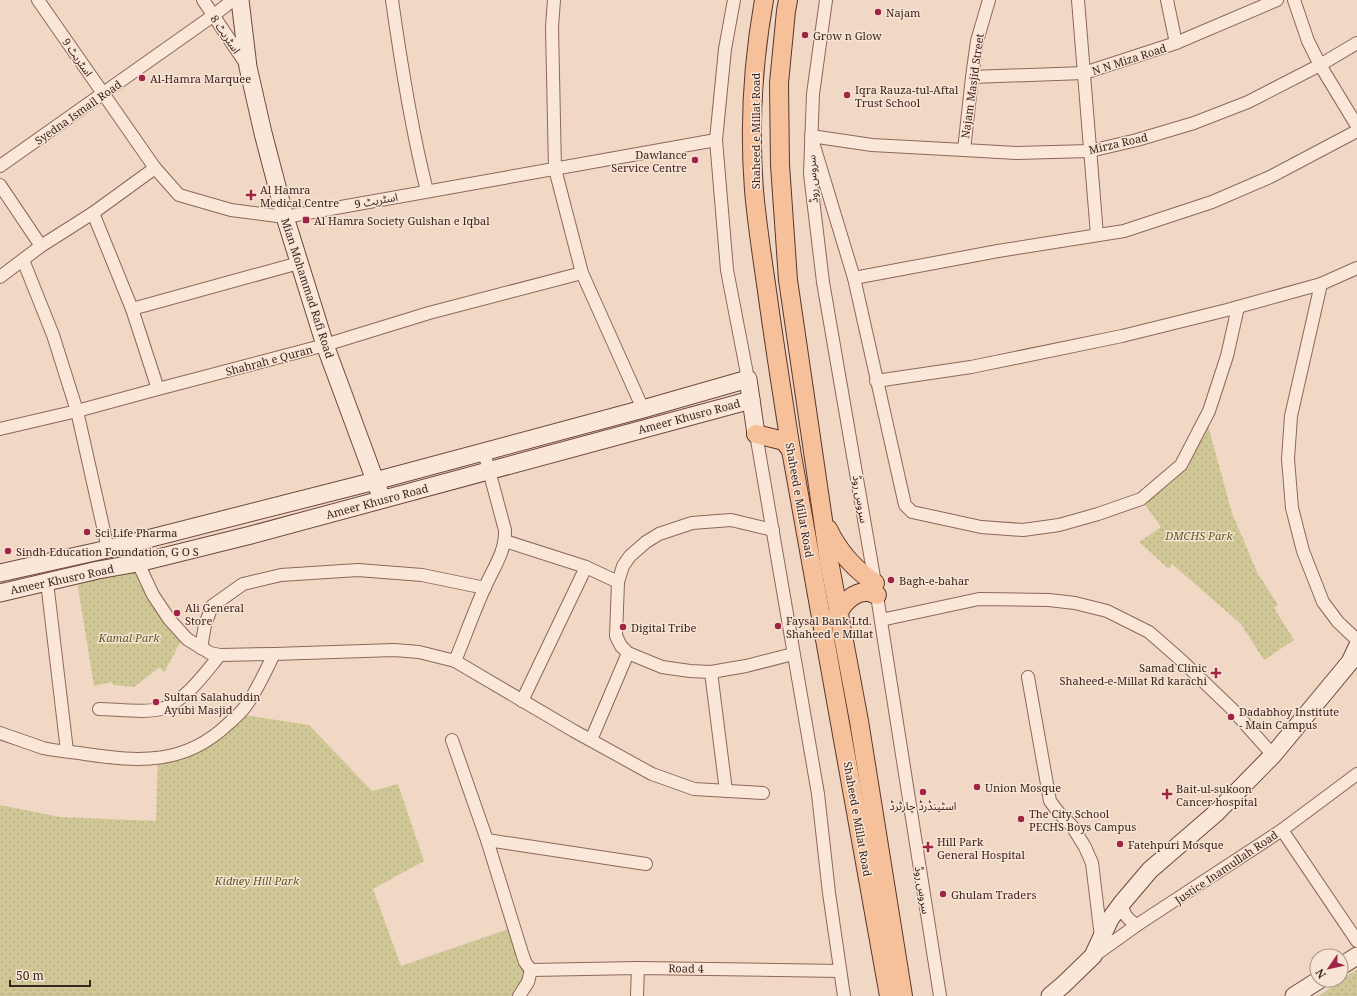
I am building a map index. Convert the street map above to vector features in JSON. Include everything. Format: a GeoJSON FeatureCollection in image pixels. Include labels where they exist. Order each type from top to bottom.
{"type":"FeatureCollection","features":[{"type":"Feature","properties":{"kind":"main road","name":"Mian Mohammad Rafi Road"},"geometry":{"type":"LineString","coordinates":[[240,0],[248,67],[263,133],[285,217],[324,345],[382,500]]}},
{"type":"Feature","properties":{"kind":"main road","name":"Shaheed e Millat Road"},"geometry":{"type":"LineString","coordinates":[[889,996],[784,409],[772,330],[754,189],[754,84],[759,27],[776,0],[786,11],[779,83],[780,165],[788,280],[838,614],[859,721],[903,996]]}},
{"type":"Feature","properties":{"kind":"main road"},"geometry":{"type":"LineString","coordinates":[[748,379],[756,434]]}},
{"type":"Feature","properties":{"kind":"main road","name":"Ameer Khusro Road"},"geometry":{"type":"LineString","coordinates":[[0,573],[108,549],[375,481],[643,409],[748,379]]}},
{"type":"Feature","properties":{"kind":"main road","name":"Ameer Khusro Road"},"geometry":{"type":"LineString","coordinates":[[0,593],[252,536],[751,400]]}},
{"type":"Feature","properties":{"kind":"main road"},"geometry":{"type":"LineString","coordinates":[[756,434],[772,424],[784,409]]}},
{"type":"Feature","properties":{"kind":"main road"},"geometry":{"type":"LineString","coordinates":[[756,434],[784,441],[791,450]]}},
{"type":"Feature","properties":{"kind":"main road"},"geometry":{"type":"LineString","coordinates":[[823,517],[833,539],[850,563],[876,589],[853,596],[842,605],[838,614]]}},
{"type":"Feature","properties":{"kind":"main road"},"geometry":{"type":"LineString","coordinates":[[1050,996],[1093,956],[1110,919],[1150,870],[1216,813],[1273,755],[1350,662],[1357,647]]}},
{"type":"Feature","properties":{"kind":"main road"},"geometry":{"type":"LineString","coordinates":[[1294,996],[1309,986]]}},
{"type":"Feature","properties":{"kind":"street","name":"اسٹریٹ 9"},"geometry":{"type":"LineString","coordinates":[[38,0],[155,168],[179,195],[231,210],[285,217],[716,140]]}},
{"type":"Feature","properties":{"kind":"street","name":"اسٹریٹ 8"},"geometry":{"type":"LineString","coordinates":[[203,0],[248,67]]}},
{"type":"Feature","properties":{"kind":"street","name":"Syedna Ismail Road"},"geometry":{"type":"LineString","coordinates":[[0,166],[233,0]]}},
{"type":"Feature","properties":{"kind":"street"},"geometry":{"type":"LineString","coordinates":[[392,0],[401,68],[416,147],[427,191]]}},
{"type":"Feature","properties":{"kind":"street"},"geometry":{"type":"LineString","coordinates":[[554,0],[552,27],[555,169],[582,273],[643,409]]}},
{"type":"Feature","properties":{"kind":"street"},"geometry":{"type":"LineString","coordinates":[[734,0],[725,49],[716,140],[727,270],[748,379]]}},
{"type":"Feature","properties":{"kind":"street","name":"سروس روڈ"},"geometry":{"type":"LineString","coordinates":[[826,0],[814,94],[810,174],[823,282],[876,589],[940,996]]}},
{"type":"Feature","properties":{"kind":"street","name":"Najam Masjid Street"},"geometry":{"type":"LineString","coordinates":[[964,150],[977,41],[989,0]]}},
{"type":"Feature","properties":{"kind":"street"},"geometry":{"type":"LineString","coordinates":[[1078,0],[1097,235]]}},
{"type":"Feature","properties":{"kind":"street"},"geometry":{"type":"LineString","coordinates":[[1167,0],[1176,43]]}},
{"type":"Feature","properties":{"kind":"street","name":"N N Miza Road"},"geometry":{"type":"LineString","coordinates":[[972,77],[1084,73],[1176,43],[1277,0]]}},
{"type":"Feature","properties":{"kind":"street"},"geometry":{"type":"LineString","coordinates":[[1294,0],[1308,41],[1320,65],[1357,126]]}},
{"type":"Feature","properties":{"kind":"street","name":"Mirza Road"},"geometry":{"type":"LineString","coordinates":[[811,136],[872,145],[1016,153],[1090,151],[1137,140],[1194,123],[1248,102],[1320,65],[1357,43]]}},
{"type":"Feature","properties":{"kind":"street"},"geometry":{"type":"LineString","coordinates":[[854,278],[998,251],[1124,231],[1212,202],[1270,177],[1357,131]]}},
{"type":"Feature","properties":{"kind":"street"},"geometry":{"type":"LineString","coordinates":[[811,136],[854,278],[876,382],[905,505],[912,512],[980,527],[1023,530],[1059,526],[1141,499],[1181,465],[1209,411],[1227,356],[1238,307]]}},
{"type":"Feature","properties":{"kind":"street"},"geometry":{"type":"LineString","coordinates":[[0,277],[41,246],[93,213],[155,168]]}},
{"type":"Feature","properties":{"kind":"street"},"geometry":{"type":"LineString","coordinates":[[0,185],[41,246]]}},
{"type":"Feature","properties":{"kind":"street"},"geometry":{"type":"LineString","coordinates":[[93,213],[132,310],[158,389]]}},
{"type":"Feature","properties":{"kind":"street"},"geometry":{"type":"LineString","coordinates":[[23,260],[53,335],[77,411],[108,549]]}},
{"type":"Feature","properties":{"kind":"street"},"geometry":{"type":"LineString","coordinates":[[132,310],[299,262]]}},
{"type":"Feature","properties":{"kind":"street"},"geometry":{"type":"LineString","coordinates":[[876,382],[971,367],[1100,341],[1238,307],[1321,284],[1357,268]]}},
{"type":"Feature","properties":{"kind":"street","name":"Shahrah e Quran"},"geometry":{"type":"LineString","coordinates":[[0,429],[77,411],[324,345],[429,314],[582,273]]}},
{"type":"Feature","properties":{"kind":"street"},"geometry":{"type":"LineString","coordinates":[[1321,284],[1291,416],[1288,459],[1292,508],[1303,552],[1323,602],[1338,622],[1357,640]]}},
{"type":"Feature","properties":{"kind":"street"},"geometry":{"type":"LineString","coordinates":[[756,434],[818,794],[829,893],[844,996]]}},
{"type":"Feature","properties":{"kind":"street"},"geometry":{"type":"LineString","coordinates":[[455,661],[505,541],[505,530],[484,452]]}},
{"type":"Feature","properties":{"kind":"street"},"geometry":{"type":"LineString","coordinates":[[773,530],[731,520],[692,523],[659,534],[646,542],[630,556],[623,566],[618,582],[616,636],[621,646],[628,653],[662,667],[690,671],[711,672],[746,666],[793,654]]}},
{"type":"Feature","properties":{"kind":"street"},"geometry":{"type":"LineString","coordinates":[[505,541],[586,567],[618,582]]}},
{"type":"Feature","properties":{"kind":"street"},"geometry":{"type":"LineString","coordinates":[[138,563],[153,594],[169,619],[187,638],[201,648],[210,652],[220,655],[394,650],[419,652],[455,661],[522,701],[652,774],[694,789],[763,794]]}},
{"type":"Feature","properties":{"kind":"street"},"geometry":{"type":"LineString","coordinates":[[522,701],[586,567]]}},
{"type":"Feature","properties":{"kind":"street"},"geometry":{"type":"LineString","coordinates":[[201,648],[205,625],[212,606],[243,584],[281,575],[358,570],[422,575],[485,588]]}},
{"type":"Feature","properties":{"kind":"street"},"geometry":{"type":"LineString","coordinates":[[47,582],[67,751]]}},
{"type":"Feature","properties":{"kind":"street"},"geometry":{"type":"LineString","coordinates":[[881,620],[979,599],[1048,600],[1075,603],[1107,611],[1149,632],[1181,660],[1231,708],[1273,755]]}},
{"type":"Feature","properties":{"kind":"street"},"geometry":{"type":"LineString","coordinates":[[591,740],[628,653]]}},
{"type":"Feature","properties":{"kind":"street"},"geometry":{"type":"LineString","coordinates":[[0,733],[45,748],[131,760],[170,756],[190,750],[208,742],[223,729],[245,707],[260,683],[274,654]]}},
{"type":"Feature","properties":{"kind":"street"},"geometry":{"type":"LineString","coordinates":[[98,709],[142,711],[163,708],[178,701],[194,686],[220,655]]}},
{"type":"Feature","properties":{"kind":"street"},"geometry":{"type":"LineString","coordinates":[[711,672],[726,791]]}},
{"type":"Feature","properties":{"kind":"street"},"geometry":{"type":"LineString","coordinates":[[1028,677],[1050,801],[1072,826],[1085,847],[1092,863],[1101,938]]}},
{"type":"Feature","properties":{"kind":"street"},"geometry":{"type":"LineString","coordinates":[[452,740],[487,840],[522,953],[531,970],[528,982],[519,996]]}},
{"type":"Feature","properties":{"kind":"street","name":"Justice Inamullah Road"},"geometry":{"type":"LineString","coordinates":[[1093,956],[1137,925],[1282,830],[1357,774]]}},
{"type":"Feature","properties":{"kind":"street"},"geometry":{"type":"LineString","coordinates":[[1282,830],[1357,941]]}},
{"type":"Feature","properties":{"kind":"street"},"geometry":{"type":"LineString","coordinates":[[487,840],[646,864]]}},
{"type":"Feature","properties":{"kind":"street"},"geometry":{"type":"LineString","coordinates":[[1122,903],[1124,915],[1137,925]]}},
{"type":"Feature","properties":{"kind":"street"},"geometry":{"type":"LineString","coordinates":[[637,996],[638,968]]}},
{"type":"Feature","properties":{"kind":"street","name":"Road 4"},"geometry":{"type":"LineString","coordinates":[[531,970],[638,968],[840,971]]}},
{"type":"Feature","properties":{"kind":"green space","name":"DMCHS Park"},"geometry":{"type":"Polygon","coordinates":[[[1206,418],[1232,513],[1257,572],[1278,605],[1274,608],[1294,640],[1264,660],[1241,624],[1172,564],[1169,569],[1139,542],[1161,527],[1141,499],[1181,465],[1206,418]]]}},
{"type":"Feature","properties":{"kind":"green space","name":"Kamal Park"},"geometry":{"type":"Polygon","coordinates":[[[138,563],[184,635],[164,673],[160,667],[134,687],[113,685],[112,682],[94,686],[76,575],[138,563]]]}},
{"type":"Feature","properties":{"kind":"green space","name":"Kidney Hill Park"},"geometry":{"type":"Polygon","coordinates":[[[238,714],[309,725],[372,791],[398,784],[424,861],[373,889],[401,966],[514,927],[531,970],[519,996],[0,996],[0,805],[60,817],[156,821],[158,758],[208,742],[238,714]]]}},
{"type":"Feature","properties":{"kind":"green space"},"geometry":{"type":"Polygon","coordinates":[[[1357,969],[1357,996],[1319,996],[1330,988],[1349,988],[1349,975],[1357,969]]]}},
{"type":"Feature","properties":{"kind":"place","name":"Najam"},"geometry":{"type":"Point","coordinates":[878,12]}},
{"type":"Feature","properties":{"kind":"place","name":"Grow n Glow"},"geometry":{"type":"Point","coordinates":[805,35]}},
{"type":"Feature","properties":{"kind":"place","name":"Al-Hamra Marquee"},"geometry":{"type":"Point","coordinates":[142,78]}},
{"type":"Feature","properties":{"kind":"place","name":"Iqra Rauza-tul-Aftal Trust School"},"geometry":{"type":"Point","coordinates":[847,95]}},
{"type":"Feature","properties":{"kind":"place","name":"Dawlance Service Centre"},"geometry":{"type":"Point","coordinates":[695,160]}},
{"type":"Feature","properties":{"kind":"place","name":"Al Hamra Medical Centre"},"geometry":{"type":"Point","coordinates":[251,195]}},
{"type":"Feature","properties":{"kind":"place","name":"Al Hamra Society Gulshan e Iqbal"},"geometry":{"type":"Point","coordinates":[306,220]}},
{"type":"Feature","properties":{"kind":"place","name":"Sci Life Pharma"},"geometry":{"type":"Point","coordinates":[87,532]}},
{"type":"Feature","properties":{"kind":"place","name":"Sindh Education Foundation, G O S"},"geometry":{"type":"Point","coordinates":[8,551]}},
{"type":"Feature","properties":{"kind":"place","name":"Bagh-e-bahar"},"geometry":{"type":"Point","coordinates":[891,580]}},
{"type":"Feature","properties":{"kind":"place","name":"Ali General Store"},"geometry":{"type":"Point","coordinates":[177,613]}},
{"type":"Feature","properties":{"kind":"place","name":"Faysal Bank Ltd. Shaheed e Millat"},"geometry":{"type":"Point","coordinates":[778,626]}},
{"type":"Feature","properties":{"kind":"place","name":"Digital Tribe"},"geometry":{"type":"Point","coordinates":[623,627]}},
{"type":"Feature","properties":{"kind":"place","name":"Samad Clinic Shaheed-e-Millat Rd karachi"},"geometry":{"type":"Point","coordinates":[1216,673]}},
{"type":"Feature","properties":{"kind":"place","name":"Sultan Salahuddin Ayubi Masjid"},"geometry":{"type":"Point","coordinates":[156,702]}},
{"type":"Feature","properties":{"kind":"place","name":"Dadabhoy Institute - Main Campus"},"geometry":{"type":"Point","coordinates":[1231,717]}},
{"type":"Feature","properties":{"kind":"place","name":"Union Mosque"},"geometry":{"type":"Point","coordinates":[977,787]}},
{"type":"Feature","properties":{"kind":"place","name":"اسٹینڈرڈ چارٹرڈ"},"geometry":{"type":"Point","coordinates":[923,792]}},
{"type":"Feature","properties":{"kind":"place","name":"Bait-ul-sukoon Cancer hospital"},"geometry":{"type":"Point","coordinates":[1167,794]}},
{"type":"Feature","properties":{"kind":"place","name":"The City School PECHS Boys Campus"},"geometry":{"type":"Point","coordinates":[1021,819]}},
{"type":"Feature","properties":{"kind":"place","name":"Fatehpuri Mosque"},"geometry":{"type":"Point","coordinates":[1120,844]}},
{"type":"Feature","properties":{"kind":"place","name":"Hill Park General Hospital"},"geometry":{"type":"Point","coordinates":[928,847]}},
{"type":"Feature","properties":{"kind":"place","name":"Ghulam Traders"},"geometry":{"type":"Point","coordinates":[943,894]}}]}
